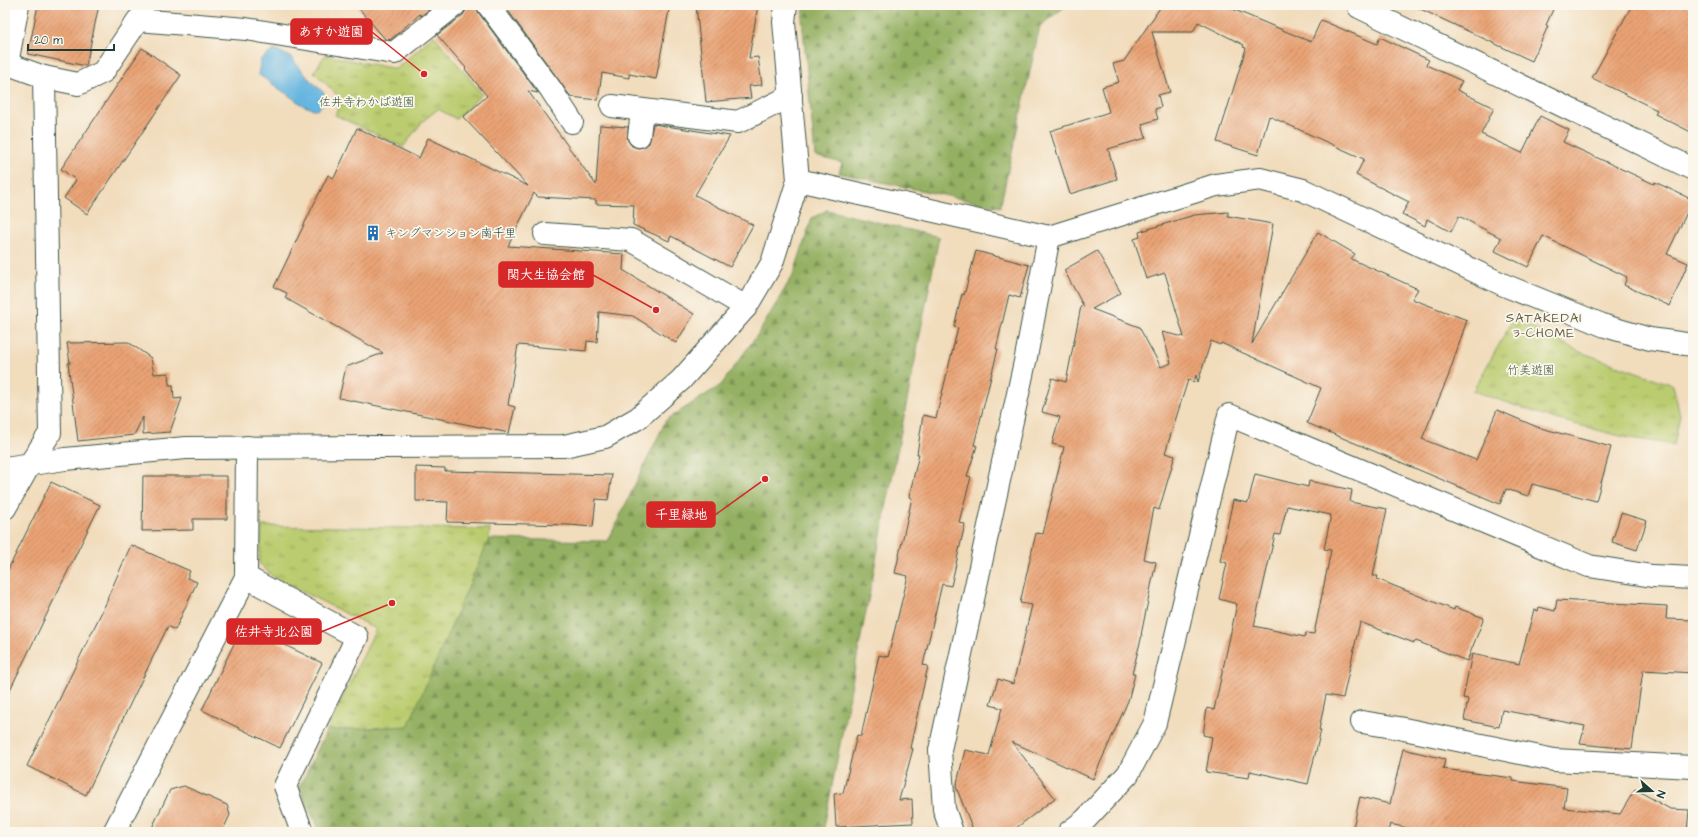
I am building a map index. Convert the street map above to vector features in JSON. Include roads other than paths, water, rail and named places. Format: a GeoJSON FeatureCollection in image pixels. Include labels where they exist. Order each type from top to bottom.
{"type":"FeatureCollection","features":[{"type":"Feature","properties":{"kind":"street"},"geometry":{"type":"LineString","coordinates":[[18,5],[6,63],[44,77],[78,84],[104,72],[138,20],[246,29],[394,53],[455,5]]}},
{"type":"Feature","properties":{"kind":"street"},"geometry":{"type":"LineString","coordinates":[[488,5],[550,88],[572,122]]}},
{"type":"Feature","properties":{"kind":"street"},"geometry":{"type":"LineString","coordinates":[[5,468],[65,459],[186,448],[564,446],[605,437],[638,418],[681,380],[746,307],[772,263],[798,180],[784,22],[786,5]]}},
{"type":"Feature","properties":{"kind":"street"},"geometry":{"type":"LineString","coordinates":[[1358,6],[1693,169]]}},
{"type":"Feature","properties":{"kind":"street"},"geometry":{"type":"LineString","coordinates":[[5,508],[30,464],[50,433],[44,77]]}},
{"type":"Feature","properties":{"kind":"street"},"geometry":{"type":"LineString","coordinates":[[612,106],[738,122],[791,96]]}},
{"type":"Feature","properties":{"kind":"street"},"geometry":{"type":"LineString","coordinates":[[639,136],[642,110]]}},
{"type":"Feature","properties":{"kind":"street"},"geometry":{"type":"LineString","coordinates":[[798,180],[1049,238],[1216,185],[1260,180],[1303,190],[1504,285],[1605,326],[1650,339],[1693,345]]}},
{"type":"Feature","properties":{"kind":"street"},"geometry":{"type":"LineString","coordinates":[[545,234],[631,240],[746,307]]}},
{"type":"Feature","properties":{"kind":"street"},"geometry":{"type":"LineString","coordinates":[[952,832],[944,809],[940,750],[1026,357],[1049,238]]}},
{"type":"Feature","properties":{"kind":"street"},"geometry":{"type":"LineString","coordinates":[[1069,832],[1085,820],[1128,774],[1155,723],[1229,415],[1589,566],[1652,576],[1693,578]]}},
{"type":"Feature","properties":{"kind":"street"},"geometry":{"type":"LineString","coordinates":[[114,832],[246,577],[247,447]]}},
{"type":"Feature","properties":{"kind":"street"},"geometry":{"type":"LineString","coordinates":[[246,577],[358,637],[285,786],[301,832]]}},
{"type":"Feature","properties":{"kind":"street"},"geometry":{"type":"LineString","coordinates":[[1362,722],[1400,728],[1554,760],[1693,767]]}},
{"type":"Feature","properties":{"kind":"water"},"geometry":{"type":"Polygon","coordinates":[[[275,50],[291,57],[308,78],[324,93],[325,102],[317,110],[304,106],[258,74],[261,59],[275,50]]]}},
{"type":"Feature","properties":{"kind":"place","name":"あすか遊園"},"geometry":{"type":"Point","coordinates":[424,74]}},
{"type":"Feature","properties":{"kind":"place","name":"キングマンション南千里"},"geometry":{"type":"Point","coordinates":[373,233]}},
{"type":"Feature","properties":{"kind":"place","name":"関大生協会館"},"geometry":{"type":"Point","coordinates":[656,310]}},
{"type":"Feature","properties":{"kind":"place","name":"千里緑地"},"geometry":{"type":"Point","coordinates":[765,479]}},
{"type":"Feature","properties":{"kind":"place","name":"佐井寺北公園"},"geometry":{"type":"Point","coordinates":[392,603]}},
{"type":"Feature","properties":{"kind":"district","name":"SATAKEDAI 3-CHOME"},"geometry":{"type":"Point","coordinates":[1544,324]}},
{"type":"Feature","properties":{"kind":"park label","name":"佐井寺わかば遊園"},"geometry":{"type":"Point","coordinates":[367,102]}},
{"type":"Feature","properties":{"kind":"park label","name":"竹美遊園"},"geometry":{"type":"Point","coordinates":[1531,370]}}]}
